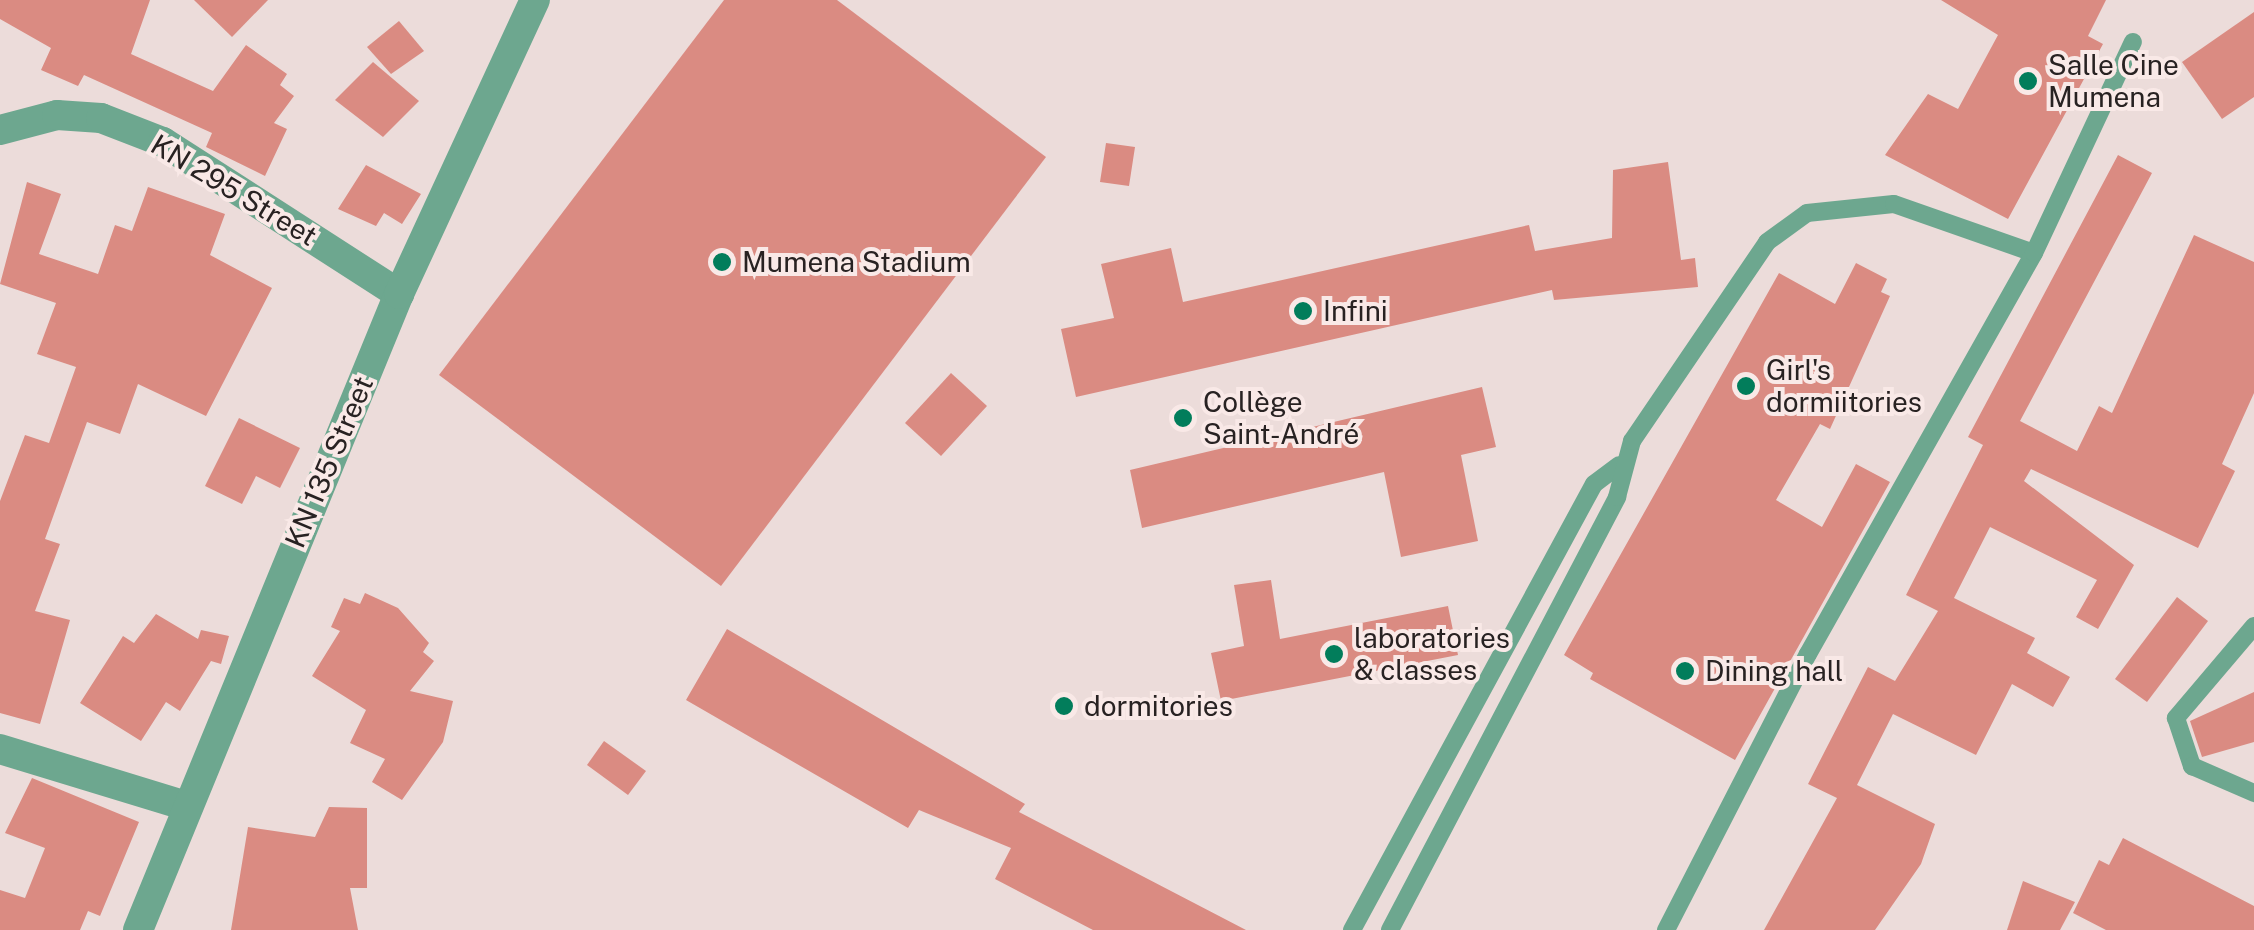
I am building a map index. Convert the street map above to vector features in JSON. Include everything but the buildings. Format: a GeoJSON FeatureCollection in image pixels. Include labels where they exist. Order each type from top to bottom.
{"type":"FeatureCollection","features":[{"type":"Feature","properties":{"kind":"street","name":"KN 135 Street"},"geometry":{"type":"LineString","coordinates":[[138,930],[399,294],[535,0]]}},
{"type":"Feature","properties":{"kind":"street","name":"KN 295 Street"},"geometry":{"type":"LineString","coordinates":[[0,130],[56,115],[102,118],[163,142],[399,294]]}},
{"type":"Feature","properties":{"kind":"street"},"geometry":{"type":"LineString","coordinates":[[0,748],[186,806]]}},
{"type":"Feature","properties":{"kind":"lane"},"geometry":{"type":"LineString","coordinates":[[1666,930],[1808,654],[2034,254],[2133,42]]}},
{"type":"Feature","properties":{"kind":"lane"},"geometry":{"type":"LineString","coordinates":[[1352,930],[1594,484],[1619,465],[1767,242],[1807,213],[1894,204],[2034,254]]}},
{"type":"Feature","properties":{"kind":"lane"},"geometry":{"type":"LineString","coordinates":[[1390,930],[1609,514],[1619,465]]}},
{"type":"Feature","properties":{"kind":"lane"},"geometry":{"type":"LineString","coordinates":[[2254,626],[2176,718],[2192,766],[2254,794]]}},
{"type":"Feature","properties":{"kind":"place","name":"Salle Cine Mumena"},"geometry":{"type":"Point","coordinates":[2028,81]}},
{"type":"Feature","properties":{"kind":"place","name":"Mumena Stadium"},"geometry":{"type":"Point","coordinates":[722,262]}},
{"type":"Feature","properties":{"kind":"place","name":"Infini"},"geometry":{"type":"Point","coordinates":[1303,311]}},
{"type":"Feature","properties":{"kind":"place","name":"Girl's dormiitories"},"geometry":{"type":"Point","coordinates":[1746,386]}},
{"type":"Feature","properties":{"kind":"place","name":"Collège Saint-André"},"geometry":{"type":"Point","coordinates":[1183,418]}},
{"type":"Feature","properties":{"kind":"place","name":"laboratories & classes"},"geometry":{"type":"Point","coordinates":[1334,654]}},
{"type":"Feature","properties":{"kind":"place","name":"Dining hall"},"geometry":{"type":"Point","coordinates":[1685,671]}},
{"type":"Feature","properties":{"kind":"place","name":"dormitories"},"geometry":{"type":"Point","coordinates":[1064,706]}}]}
